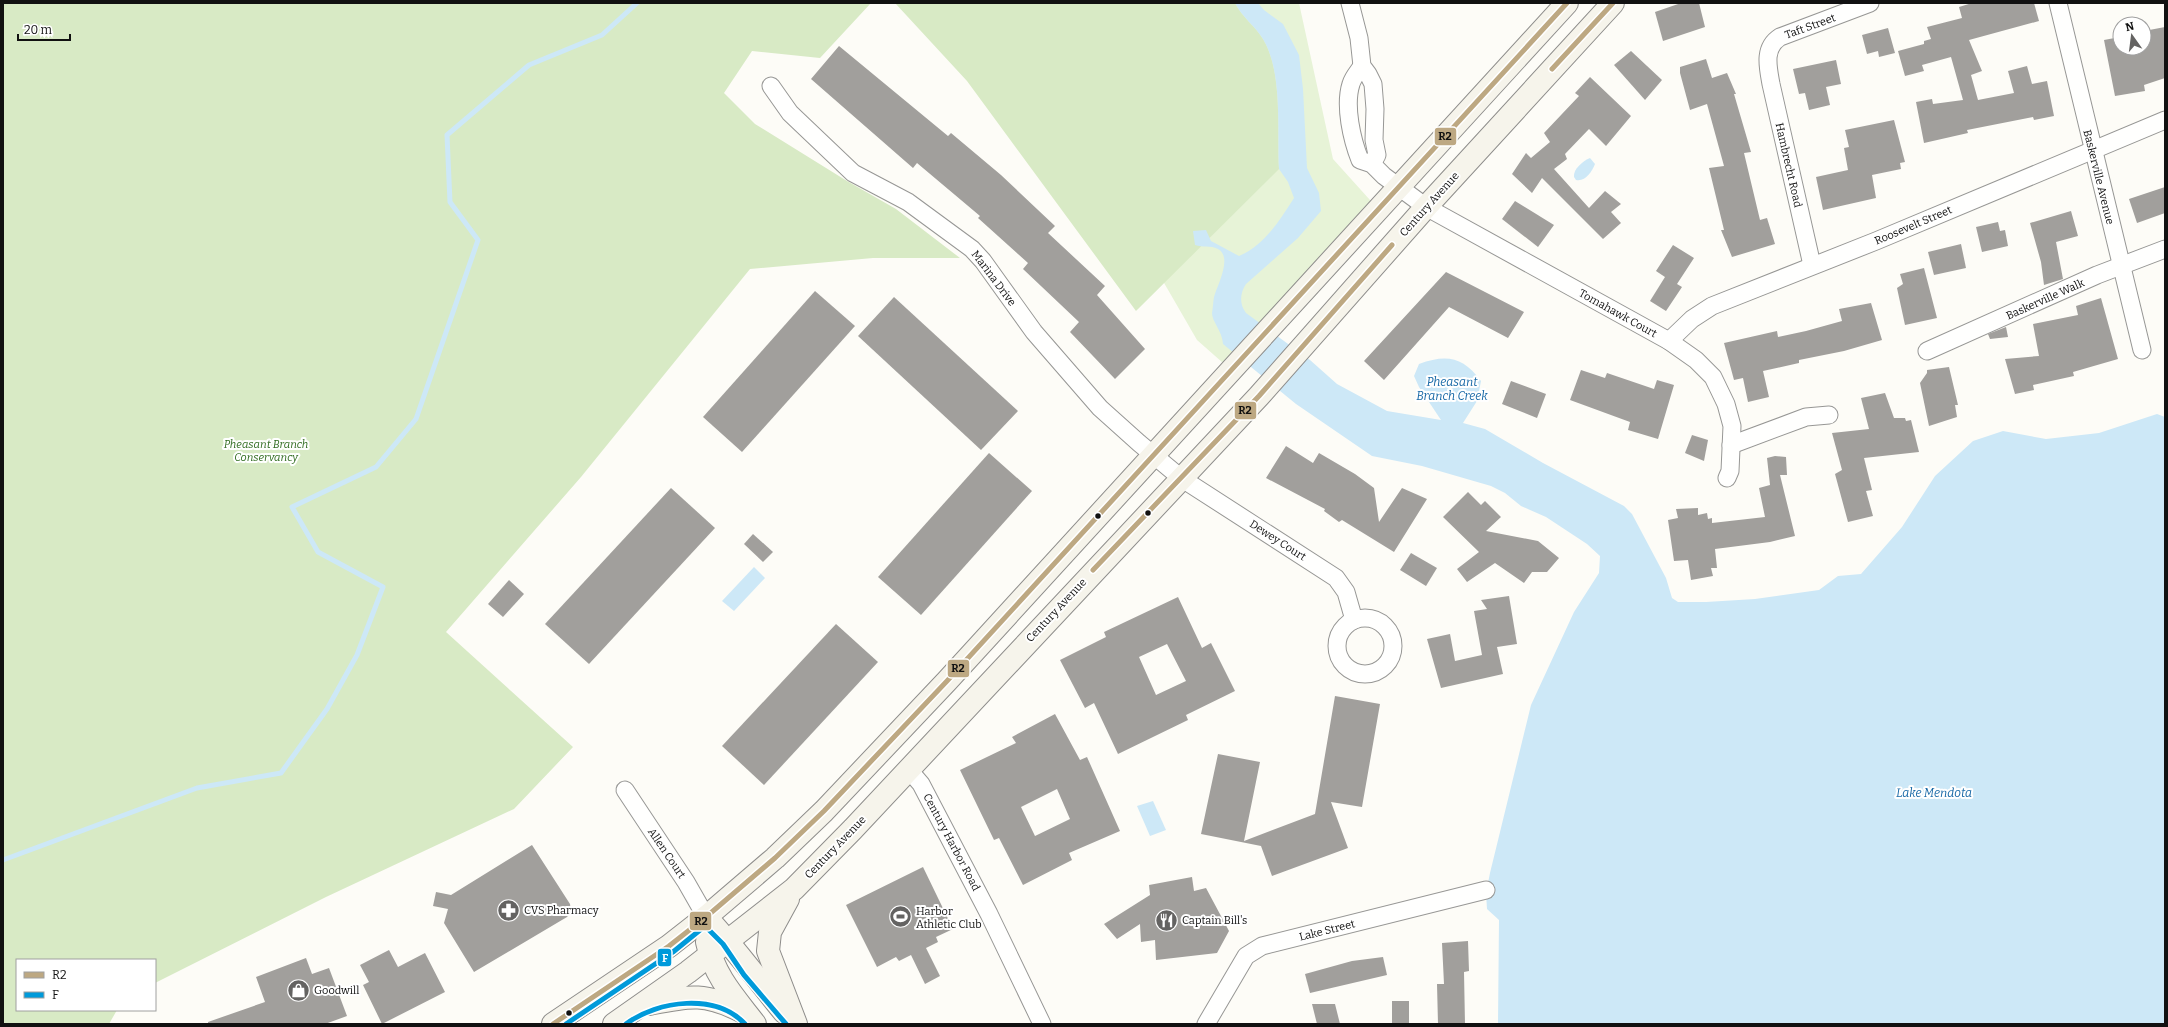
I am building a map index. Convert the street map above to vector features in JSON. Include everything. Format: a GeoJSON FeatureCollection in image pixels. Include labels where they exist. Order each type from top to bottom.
{"type":"FeatureCollection","features":[{"type":"Feature","properties":{"kind":"main road"},"geometry":{"type":"LineString","coordinates":[[553,1024],[668,946],[706,917],[775,858],[824,811],[947,681],[1567,3]]}},
{"type":"Feature","properties":{"kind":"main road","name":"Century Avenue"},"geometry":{"type":"LineString","coordinates":[[614,1024],[642,1006],[710,955],[794,889],[909,770],[1087,577],[1251,404],[1315,334],[1426,207],[1613,3]]}},
{"type":"Feature","properties":{"kind":"main road"},"geometry":{"type":"LineString","coordinates":[[794,889],[770,932],[768,951],[796,1024]]}},
{"type":"Feature","properties":{"kind":"main road"},"geometry":{"type":"LineString","coordinates":[[706,917],[728,940],[749,970],[796,1024]]}},
{"type":"Feature","properties":{"kind":"main road"},"geometry":{"type":"LineString","coordinates":[[706,917],[710,955],[720,979],[752,1020]]}},
{"type":"Feature","properties":{"kind":"main road"},"geometry":{"type":"LineString","coordinates":[[642,1006],[696,996],[718,1000],[752,1020]]}},
{"type":"Feature","properties":{"kind":"street"},"geometry":{"type":"LineString","coordinates":[[1350,3],[1359,38],[1362,66],[1368,74],[1372,84],[1375,109],[1374,140],[1377,155],[1372,164]]}},
{"type":"Feature","properties":{"kind":"street","name":"Taft Street"},"geometry":{"type":"LineString","coordinates":[[1768,65],[1770,47],[1780,37],[1870,3]]}},
{"type":"Feature","properties":{"kind":"street","name":"Baskerville Avenue"},"geometry":{"type":"LineString","coordinates":[[2058,3],[2092,150],[2142,350]]}},
{"type":"Feature","properties":{"kind":"street","name":"Hambrecht Road"},"geometry":{"type":"LineString","coordinates":[[1768,65],[1812,265]]}},
{"type":"Feature","properties":{"kind":"street","name":"Tomahawk Court"},"geometry":{"type":"LineString","coordinates":[[1362,66],[1354,77],[1350,86],[1351,135],[1360,160],[1372,164],[1380,173],[1426,207],[1669,341],[1696,360],[1713,378],[1726,404],[1732,426],[1730,471],[1727,478]]}},
{"type":"Feature","properties":{"kind":"street","name":"Marina Drive"},"geometry":{"type":"LineString","coordinates":[[771,86],[790,113],[853,172],[908,202],[972,249],[983,261],[1034,332],[1100,408],[1181,478]]}},
{"type":"Feature","properties":{"kind":"street","name":"Roosevelt Street"},"geometry":{"type":"LineString","coordinates":[[1669,341],[1682,326],[1705,309],[1812,265],[1876,241],[2165,120]]}},
{"type":"Feature","properties":{"kind":"street","name":"Baskerville Walk"},"geometry":{"type":"LineString","coordinates":[[1927,351],[2096,276],[2165,249]]}},
{"type":"Feature","properties":{"kind":"street"},"geometry":{"type":"LineString","coordinates":[[1731,445],[1806,416],[1829,415]]}},
{"type":"Feature","properties":{"kind":"street","name":"Dewey Court"},"geometry":{"type":"LineString","coordinates":[[1181,478],[1336,578],[1346,592],[1354,620]]}},
{"type":"Feature","properties":{"kind":"street","name":"Century Harbor Road"},"geometry":{"type":"LineString","coordinates":[[909,770],[921,784],[990,914],[1042,1024]]}},
{"type":"Feature","properties":{"kind":"street","name":"Allen Court"},"geometry":{"type":"LineString","coordinates":[[624,790],[686,882],[706,917]]}},
{"type":"Feature","properties":{"kind":"street","name":"Lake Street"},"geometry":{"type":"LineString","coordinates":[[1206,1024],[1246,956],[1262,946],[1486,890]]}},
{"type":"Feature","properties":{"kind":"green space","name":"Pheasant Branch Conservancy"},"geometry":{"type":"Polygon","coordinates":[[[3,3],[871,3],[820,58],[752,51],[724,93],[755,124],[847,181],[896,209],[960,258],[873,258],[750,269],[581,477],[446,632],[573,747],[514,809],[326,897],[156,982],[156,959],[16,959],[16,1011],[116,1011],[109,1024],[3,1024],[3,3]]]}},
{"type":"Feature","properties":{"kind":"green space"},"geometry":{"type":"Polygon","coordinates":[[[895,3],[1235,3],[1241,13],[1263,39],[1274,68],[1278,102],[1279,169],[1136,311],[967,81],[895,3]]]}},
{"type":"Feature","properties":{"kind":"green space"},"geometry":{"type":"Polygon","coordinates":[[[949,3],[1299,3],[1333,159],[1379,210],[1231,370],[1197,340],[1022,37],[949,3]]]}},
{"type":"Feature","properties":{"kind":"water","name":"Lake Mendota"},"geometry":{"type":"Polygon","coordinates":[[[1235,3],[1258,3],[1264,10],[1283,24],[1299,55],[1303,89],[1307,168],[1319,193],[1321,211],[1298,238],[1246,284],[1242,291],[1241,302],[1246,313],[1310,360],[1337,384],[1387,411],[1441,420],[1419,387],[1414,376],[1419,364],[1429,361],[1446,359],[1461,362],[1481,381],[1477,401],[1463,423],[1485,429],[1543,463],[1624,506],[1632,514],[1666,578],[1672,598],[1678,602],[1755,599],[1819,590],[1838,576],[1861,574],[1902,527],[1935,476],[1973,441],[2003,431],[2046,439],[2099,433],[2157,414],[2165,417],[2165,1024],[1498,1024],[1499,920],[1487,909],[1486,893],[1490,873],[1531,705],[1574,612],[1599,573],[1600,556],[1587,544],[1546,517],[1521,506],[1505,493],[1491,486],[1422,466],[1372,456],[1296,404],[1223,344],[1212,313],[1214,297],[1223,272],[1224,258],[1218,249],[1195,245],[1193,231],[1206,230],[1211,241],[1239,256],[1256,246],[1271,232],[1294,198],[1288,182],[1279,169],[1278,102],[1274,68],[1260,34],[1241,13],[1235,3]]]}},
{"type":"Feature","properties":{"kind":"water"},"geometry":{"type":"Polygon","coordinates":[[[1590,158],[1595,164],[1592,170],[1585,178],[1576,180],[1574,177],[1575,171],[1584,161],[1590,158]]]}},
{"type":"Feature","properties":{"kind":"water"},"geometry":{"type":"Polygon","coordinates":[[[754,567],[765,578],[734,611],[722,601],[754,567]]]}},
{"type":"Feature","properties":{"kind":"water"},"geometry":{"type":"Polygon","coordinates":[[[1153,801],[1166,830],[1150,836],[1137,806],[1153,801]]]}},
{"type":"Feature","properties":{"kind":"building"},"geometry":{"type":"Polygon","coordinates":[[[1681,3],[1699,3],[1705,27],[1663,41],[1655,12],[1681,3]]]}},
{"type":"Feature","properties":{"kind":"building"},"geometry":{"type":"Polygon","coordinates":[[[1972,3],[2034,3],[2039,21],[1969,40],[1982,71],[1971,75],[1978,100],[2014,93],[2008,71],[2027,66],[2032,84],[2047,81],[2054,116],[2034,120],[2033,117],[1967,130],[1968,133],[1924,143],[1916,102],[1932,99],[1933,104],[1963,100],[1951,57],[1922,65],[1924,71],[1905,76],[1898,51],[1924,44],[1924,41],[1931,39],[1927,27],[1962,18],[1959,7],[1972,3]]]}},
{"type":"Feature","properties":{"kind":"building"},"geometry":{"type":"Polygon","coordinates":[[[2165,27],[2165,78],[2144,85],[2145,91],[2115,96],[2104,40],[2112,38],[2112,56],[2152,56],[2152,29],[2165,27]]]}},
{"type":"Feature","properties":{"kind":"building"},"geometry":{"type":"Polygon","coordinates":[[[1888,28],[1895,53],[1879,57],[1878,51],[1867,54],[1862,35],[1888,28]]]}},
{"type":"Feature","properties":{"kind":"building"},"geometry":{"type":"Polygon","coordinates":[[[839,46],[948,136],[951,133],[1001,175],[1055,226],[1048,233],[1105,286],[1097,295],[1145,349],[1115,379],[1070,332],[1079,322],[1023,269],[1028,263],[978,218],[980,216],[917,163],[913,168],[811,79],[839,46]]]}},
{"type":"Feature","properties":{"kind":"building"},"geometry":{"type":"Polygon","coordinates":[[[1631,51],[1662,80],[1645,100],[1614,65],[1631,51]]]}},
{"type":"Feature","properties":{"kind":"building"},"geometry":{"type":"Polygon","coordinates":[[[1706,59],[1712,78],[1727,73],[1736,94],[1734,94],[1751,152],[1744,153],[1760,220],[1767,218],[1775,244],[1732,257],[1721,230],[1724,230],[1709,168],[1724,166],[1707,104],[1690,110],[1680,73],[1680,67],[1706,59]]]}},
{"type":"Feature","properties":{"kind":"building"},"geometry":{"type":"Polygon","coordinates":[[[1836,60],[1841,84],[1826,87],[1830,105],[1809,110],[1805,93],[1799,94],[1793,69],[1836,60]]]}},
{"type":"Feature","properties":{"kind":"building"},"geometry":{"type":"Polygon","coordinates":[[[1590,77],[1631,116],[1606,146],[1589,129],[1565,154],[1567,159],[1554,169],[1589,208],[1605,191],[1621,204],[1611,212],[1621,223],[1603,239],[1542,178],[1532,193],[1512,174],[1526,153],[1531,158],[1550,142],[1544,133],[1579,96],[1575,93],[1590,77]]]}},
{"type":"Feature","properties":{"kind":"building"},"geometry":{"type":"Polygon","coordinates":[[[1894,120],[1905,162],[1900,163],[1901,169],[1872,175],[1876,198],[1823,210],[1816,177],[1848,170],[1844,148],[1849,147],[1845,130],[1894,120]]]}},
{"type":"Feature","properties":{"kind":"building"},"geometry":{"type":"Polygon","coordinates":[[[2165,187],[2165,213],[2137,223],[2129,199],[2165,187]]]}},
{"type":"Feature","properties":{"kind":"building"},"geometry":{"type":"Polygon","coordinates":[[[1515,201],[1554,225],[1538,247],[1502,219],[1515,201]]]}},
{"type":"Feature","properties":{"kind":"building"},"geometry":{"type":"Polygon","coordinates":[[[2071,211],[2078,236],[2056,242],[2063,279],[2044,285],[2041,262],[2030,223],[2071,211]]]}},
{"type":"Feature","properties":{"kind":"building"},"geometry":{"type":"Polygon","coordinates":[[[1998,222],[2000,231],[2005,230],[2008,246],[1982,252],[1976,227],[1998,222]]]}},
{"type":"Feature","properties":{"kind":"building"},"geometry":{"type":"Polygon","coordinates":[[[1961,244],[1966,268],[1934,275],[1928,252],[1961,244]]]}},
{"type":"Feature","properties":{"kind":"building"},"geometry":{"type":"Polygon","coordinates":[[[1673,245],[1694,258],[1677,284],[1682,287],[1666,311],[1650,301],[1665,277],[1656,271],[1673,245]]]}},
{"type":"Feature","properties":{"kind":"building"},"geometry":{"type":"Polygon","coordinates":[[[1924,268],[1937,318],[1905,325],[1897,288],[1903,284],[1900,274],[1924,268]]]}},
{"type":"Feature","properties":{"kind":"building"},"geometry":{"type":"Polygon","coordinates":[[[1446,272],[1524,312],[1508,338],[1449,307],[1384,380],[1364,361],[1446,272]]]}},
{"type":"Feature","properties":{"kind":"building"},"geometry":{"type":"Polygon","coordinates":[[[815,291],[855,326],[742,452],[703,417],[815,291]]]}},
{"type":"Feature","properties":{"kind":"building"},"geometry":{"type":"Polygon","coordinates":[[[894,297],[1018,411],[981,450],[858,336],[894,297]]]}},
{"type":"Feature","properties":{"kind":"building"},"geometry":{"type":"Polygon","coordinates":[[[2101,298],[2118,359],[2073,372],[2074,376],[2033,385],[2034,390],[2015,394],[2005,359],[2039,356],[2033,324],[2078,315],[2076,306],[2101,298]]]}},
{"type":"Feature","properties":{"kind":"building"},"geometry":{"type":"Polygon","coordinates":[[[1871,303],[1882,340],[1844,351],[1799,360],[1799,363],[1763,371],[1769,397],[1748,402],[1743,378],[1734,380],[1724,343],[1777,331],[1778,337],[1806,331],[1842,321],[1839,309],[1871,303]]]}},
{"type":"Feature","properties":{"kind":"building"},"geometry":{"type":"Polygon","coordinates":[[[2006,327],[2008,337],[1990,339],[1988,334],[2006,327]]]}},
{"type":"Feature","properties":{"kind":"building"},"geometry":{"type":"Polygon","coordinates":[[[1949,367],[1958,405],[1955,405],[1957,417],[1929,426],[1920,383],[1927,373],[1927,370],[1949,367]]]}},
{"type":"Feature","properties":{"kind":"building"},"geometry":{"type":"Polygon","coordinates":[[[1581,370],[1605,378],[1607,373],[1654,389],[1657,380],[1674,385],[1658,439],[1628,430],[1630,422],[1570,400],[1581,370]]]}},
{"type":"Feature","properties":{"kind":"building"},"geometry":{"type":"Polygon","coordinates":[[[1511,381],[1546,394],[1537,418],[1502,404],[1511,381]]]}},
{"type":"Feature","properties":{"kind":"building"},"geometry":{"type":"Polygon","coordinates":[[[1885,393],[1894,418],[1905,418],[1906,421],[1911,420],[1919,452],[1864,458],[1872,490],[1866,491],[1873,516],[1848,522],[1835,474],[1842,470],[1832,433],[1869,429],[1861,398],[1885,393]]]}},
{"type":"Feature","properties":{"kind":"building"},"geometry":{"type":"Polygon","coordinates":[[[1692,435],[1708,440],[1704,461],[1685,453],[1692,435]]]}},
{"type":"Feature","properties":{"kind":"building"},"geometry":{"type":"Polygon","coordinates":[[[1286,446],[1313,463],[1319,453],[1355,474],[1374,488],[1379,522],[1402,488],[1427,499],[1394,552],[1342,520],[1339,522],[1324,511],[1325,509],[1266,478],[1286,446]]]}},
{"type":"Feature","properties":{"kind":"building"},"geometry":{"type":"Polygon","coordinates":[[[989,453],[1032,491],[921,615],[878,577],[989,453]]]}},
{"type":"Feature","properties":{"kind":"building"},"geometry":{"type":"Polygon","coordinates":[[[1775,456],[1786,457],[1787,475],[1780,475],[1795,536],[1770,542],[1715,549],[1717,568],[1711,568],[1713,576],[1691,580],[1688,560],[1674,561],[1668,520],[1678,518],[1676,509],[1698,508],[1698,515],[1707,513],[1708,519],[1712,518],[1712,523],[1765,517],[1759,488],[1770,485],[1767,458],[1775,456]]]}},
{"type":"Feature","properties":{"kind":"building"},"geometry":{"type":"Polygon","coordinates":[[[671,488],[715,528],[589,664],[545,624],[671,488]]]}},
{"type":"Feature","properties":{"kind":"building"},"geometry":{"type":"Polygon","coordinates":[[[1468,492],[1481,505],[1485,501],[1501,517],[1486,531],[1538,541],[1559,558],[1547,572],[1532,572],[1524,583],[1495,563],[1467,582],[1457,569],[1479,552],[1443,517],[1468,492]]]}},
{"type":"Feature","properties":{"kind":"building"},"geometry":{"type":"Polygon","coordinates":[[[753,534],[773,552],[763,562],[744,544],[753,534]]]}},
{"type":"Feature","properties":{"kind":"building"},"geometry":{"type":"Polygon","coordinates":[[[1411,553],[1437,568],[1426,586],[1400,570],[1411,553]]]}},
{"type":"Feature","properties":{"kind":"building"},"geometry":{"type":"Polygon","coordinates":[[[509,580],[524,594],[503,617],[488,604],[509,580]]]}},
{"type":"Feature","properties":{"kind":"building"},"geometry":{"type":"Polygon","coordinates":[[[1509,596],[1517,644],[1497,647],[1503,674],[1441,688],[1427,639],[1450,634],[1455,661],[1482,655],[1474,611],[1487,609],[1481,600],[1509,596]]]}},
{"type":"Feature","properties":{"kind":"building"},"geometry":{"type":"Polygon","coordinates":[[[1178,597],[1202,648],[1211,643],[1235,691],[1186,715],[1188,720],[1118,754],[1094,703],[1085,708],[1060,660],[1106,637],[1104,632],[1178,597]],[[1167,644],[1139,657],[1156,695],[1186,681],[1167,644]]]}},
{"type":"Feature","properties":{"kind":"building"},"geometry":{"type":"Polygon","coordinates":[[[836,624],[878,662],[764,785],[722,746],[836,624]]]}},
{"type":"Feature","properties":{"kind":"building"},"geometry":{"type":"Polygon","coordinates":[[[1335,696],[1380,704],[1362,807],[1331,802],[1348,848],[1272,876],[1261,846],[1201,834],[1218,754],[1260,762],[1244,841],[1315,814],[1335,696]]]}},
{"type":"Feature","properties":{"kind":"building"},"geometry":{"type":"Polygon","coordinates":[[[1055,714],[1080,760],[1087,757],[1120,831],[1069,853],[1072,860],[1023,885],[999,838],[994,840],[960,770],[1016,743],[1012,737],[1055,714]],[[1057,789],[1021,807],[1035,836],[1070,819],[1057,789]]]}},
{"type":"Feature","properties":{"kind":"building","name":"CVS Pharmacy"},"geometry":{"type":"Polygon","coordinates":[[[532,845],[570,904],[571,912],[567,917],[474,972],[444,923],[448,909],[433,906],[436,892],[451,895],[532,845]]]}},
{"type":"Feature","properties":{"kind":"building","name":"Harbor Athletic Club"},"geometry":{"type":"Polygon","coordinates":[[[923,867],[953,929],[936,937],[938,942],[926,948],[940,976],[925,984],[911,955],[899,961],[896,957],[877,967],[846,905],[923,867]]]}},
{"type":"Feature","properties":{"kind":"building","name":"Captain Bill's"},"geometry":{"type":"Polygon","coordinates":[[[1192,877],[1194,891],[1206,888],[1229,931],[1217,953],[1156,960],[1155,940],[1141,942],[1140,924],[1117,939],[1104,924],[1150,895],[1149,885],[1192,877]]]}},
{"type":"Feature","properties":{"kind":"building"},"geometry":{"type":"Polygon","coordinates":[[[1468,941],[1469,971],[1464,972],[1465,1024],[1438,1024],[1437,984],[1444,984],[1442,943],[1468,941]]]}},
{"type":"Feature","properties":{"kind":"building"},"geometry":{"type":"Polygon","coordinates":[[[389,950],[398,967],[425,953],[445,992],[382,1024],[363,985],[369,982],[360,965],[389,950]]]}},
{"type":"Feature","properties":{"kind":"building"},"geometry":{"type":"Polygon","coordinates":[[[1383,957],[1387,975],[1310,993],[1305,974],[1352,961],[1383,957]]]}},
{"type":"Feature","properties":{"kind":"building","name":"Goodwill"},"geometry":{"type":"Polygon","coordinates":[[[306,958],[312,974],[329,968],[347,1016],[325,1024],[208,1024],[208,1022],[265,1002],[256,977],[306,958]]]}},
{"type":"Feature","properties":{"kind":"building"},"geometry":{"type":"Polygon","coordinates":[[[1392,1001],[1409,1001],[1409,1024],[1392,1024],[1392,1001]]]}},
{"type":"Feature","properties":{"kind":"building"},"geometry":{"type":"Polygon","coordinates":[[[1312,1004],[1335,1004],[1340,1024],[1317,1024],[1312,1004]]]}},
{"type":"Feature","properties":{"kind":"waterway"},"geometry":{"type":"LineString","coordinates":[[3,860],[197,788],[281,773],[327,709],[357,655],[383,587],[318,552],[292,507],[376,467],[416,419],[478,240],[450,202],[447,135],[529,65],[602,35],[637,3]]}},
{"type":"Feature","properties":{"kind":"transit line","name":"R2"},"geometry":{"type":"LineString","coordinates":[[553,1024],[669,946],[706,917],[775,858],[824,811],[947,681],[1567,3]]}},
{"type":"Feature","properties":{"kind":"transit line","name":"R2"},"geometry":{"type":"LineString","coordinates":[[1552,69],[1613,3]]}},
{"type":"Feature","properties":{"kind":"transit line","name":"R2"},"geometry":{"type":"LineString","coordinates":[[1093,570],[1259,396],[1392,245]]}},
{"type":"Feature","properties":{"kind":"transit line","name":"F"},"geometry":{"type":"LineString","coordinates":[[566,1024],[673,952],[705,926],[723,944],[744,975],[786,1024]]}},
{"type":"Feature","properties":{"kind":"transit line","name":"F"},"geometry":{"type":"LineString","coordinates":[[626,1024],[639,1016],[654,1010],[670,1005],[687,1003],[703,1004],[719,1008],[733,1014],[745,1024]]}},
{"type":"Feature","properties":{"kind":"place","name":"CVS Pharmacy"},"geometry":{"type":"Point","coordinates":[509,910]}},
{"type":"Feature","properties":{"kind":"place","name":"Harbor Athletic Club"},"geometry":{"type":"Point","coordinates":[900,917]}},
{"type":"Feature","properties":{"kind":"place","name":"Captain Bill's"},"geometry":{"type":"Point","coordinates":[1167,920]}},
{"type":"Feature","properties":{"kind":"place","name":"Goodwill"},"geometry":{"type":"Point","coordinates":[299,990]}},
{"type":"Feature","properties":{"kind":"water label","name":"Pheasant Branch Creek"},"geometry":{"type":"Point","coordinates":[1452,389]}}]}
